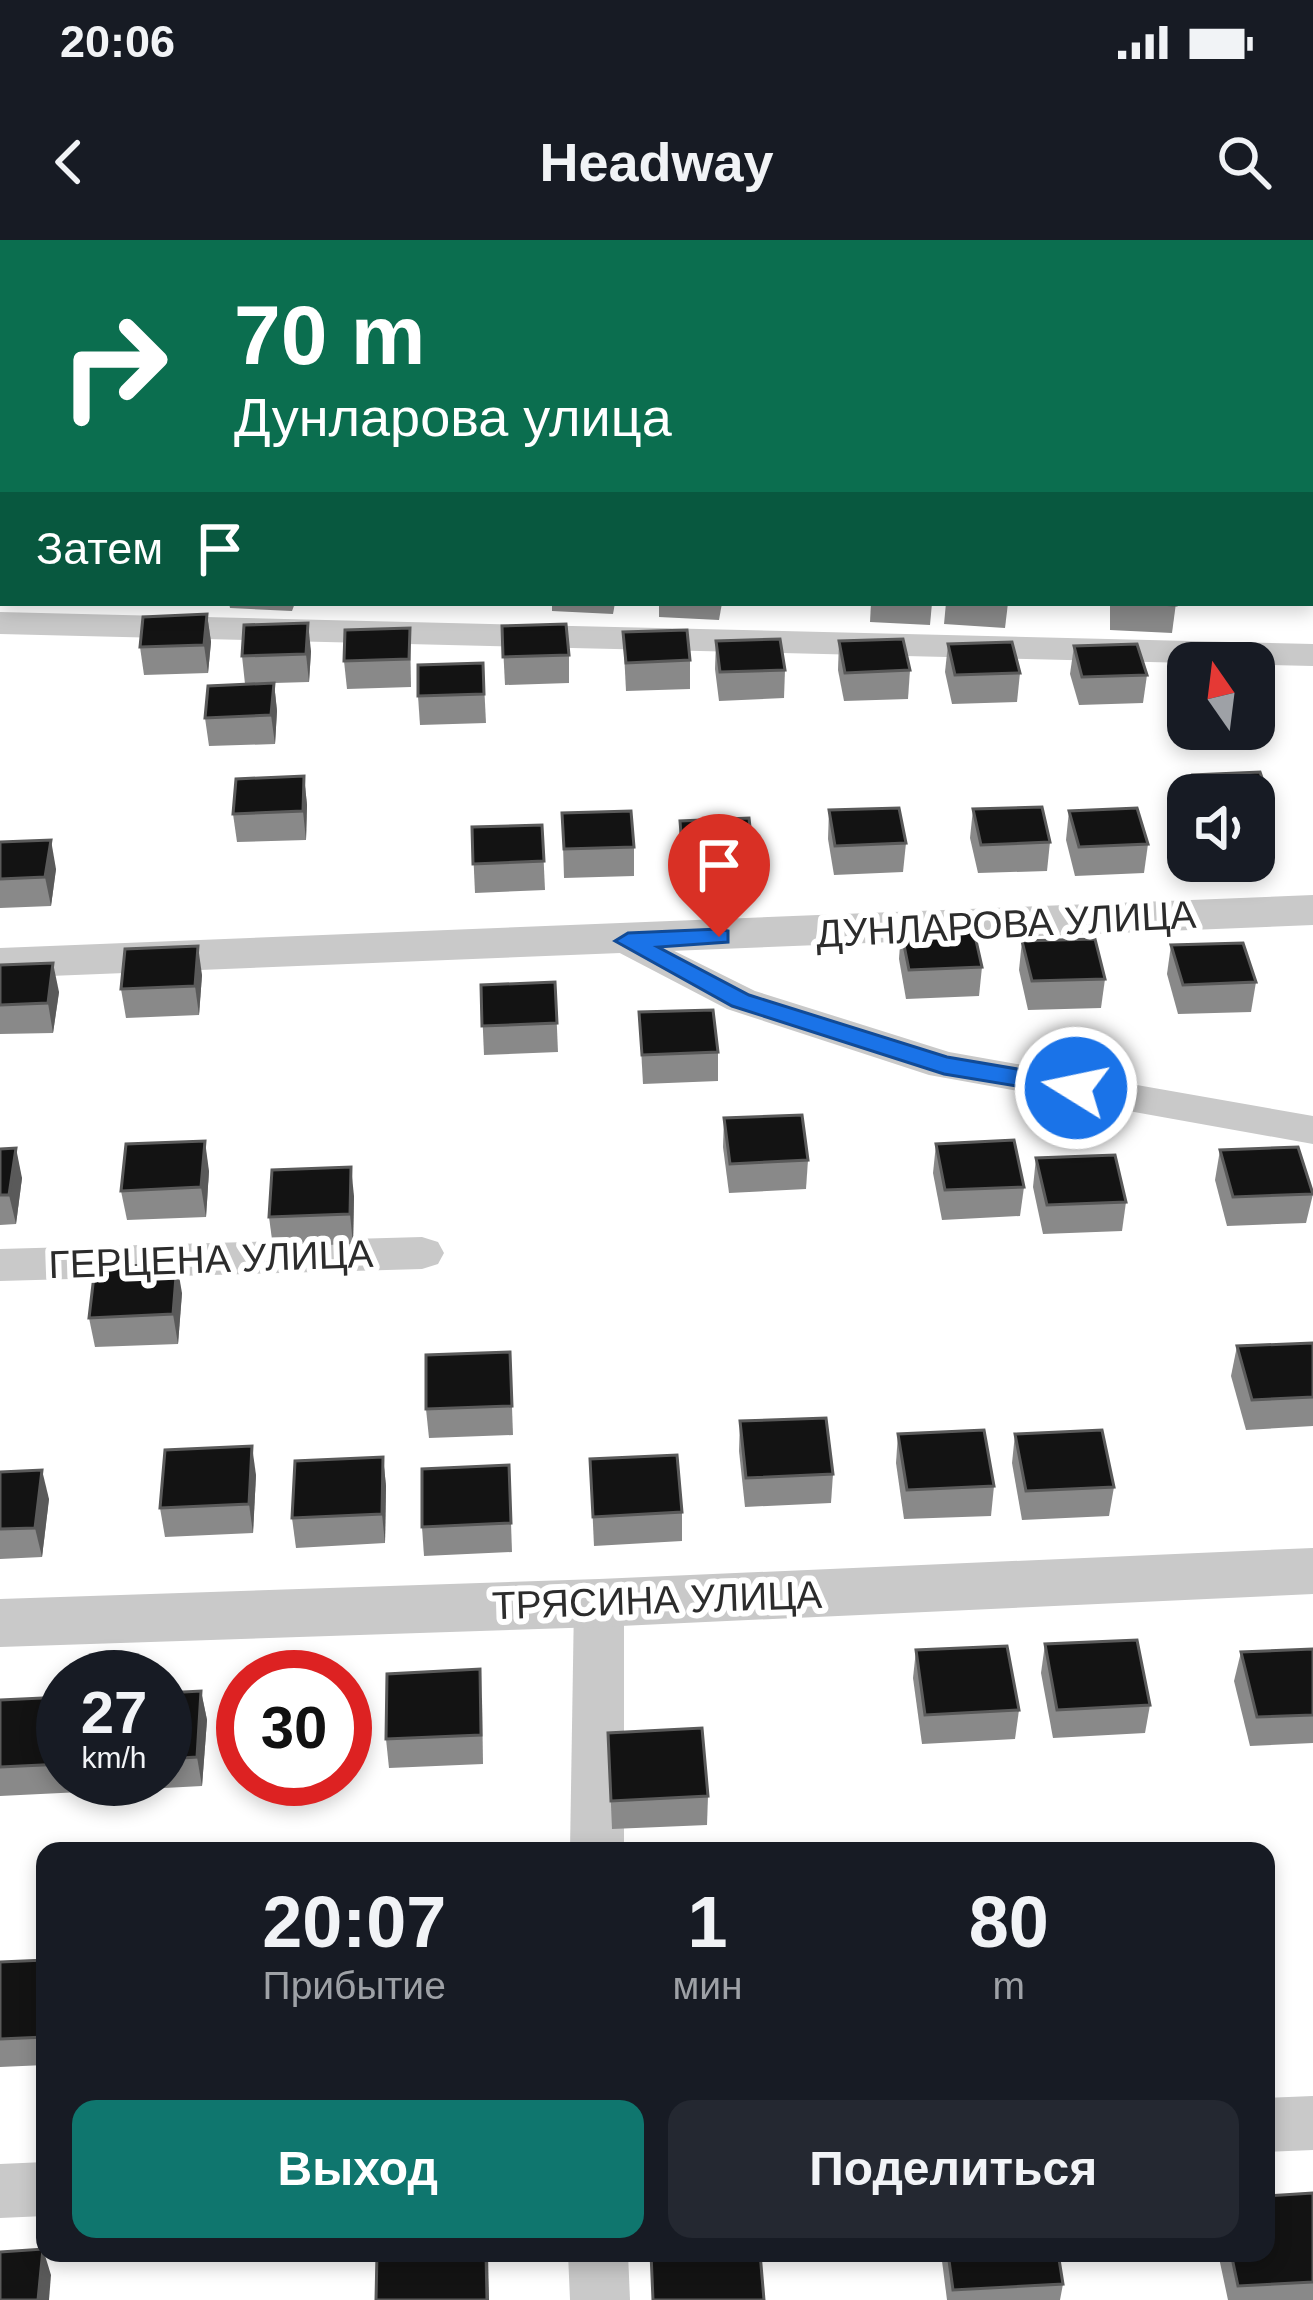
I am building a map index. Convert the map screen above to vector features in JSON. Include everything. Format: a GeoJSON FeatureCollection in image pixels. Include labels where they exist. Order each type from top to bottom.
{"type":"FeatureCollection","features":[{"type":"Feature","properties":{"kind":"street"},"geometry":{"type":"LineString","coordinates":[[0,623],[1313,655]]}},
{"type":"Feature","properties":{"kind":"street","name":"ДУНЛАРОВА УЛИЦА"},"geometry":{"type":"LineString","coordinates":[[0,963],[1313,910]]}},
{"type":"Feature","properties":{"kind":"street","name":"ДУНЛАРОВА УЛИЦА"},"geometry":{"type":"LineString","coordinates":[[628,941],[741,1000],[944,1065],[1313,1130]]}},
{"type":"Feature","properties":{"kind":"street","name":"ГЕРЦЕНА УЛИЦА"},"geometry":{"type":"LineString","coordinates":[[0,1265],[422,1253]]}},
{"type":"Feature","properties":{"kind":"street","name":"ТРЯСИНА УЛИЦА"},"geometry":{"type":"LineString","coordinates":[[0,1623],[599,1603],[1313,1571]]}},
{"type":"Feature","properties":{"kind":"street"},"geometry":{"type":"LineString","coordinates":[[597,1842],[599,1603]]}},
{"type":"Feature","properties":{"kind":"street"},"geometry":{"type":"LineString","coordinates":[[1275,2125],[1313,2123]]}},
{"type":"Feature","properties":{"kind":"street"},"geometry":{"type":"LineString","coordinates":[[0,2192],[36,2190]]}},
{"type":"Feature","properties":{"kind":"street"},"geometry":{"type":"LineString","coordinates":[[598,2262],[600,2300]]}},
{"type":"Feature","properties":{"kind":"building"},"geometry":{"type":"Polygon","coordinates":[[[207,614],[204,645],[140,647],[143,617],[207,614]]]}},
{"type":"Feature","properties":{"kind":"building"},"geometry":{"type":"Polygon","coordinates":[[[308,623],[306,654],[242,656],[244,625],[308,623]]]}},
{"type":"Feature","properties":{"kind":"building"},"geometry":{"type":"Polygon","coordinates":[[[566,624],[569,655],[503,657],[502,626],[566,624]]]}},
{"type":"Feature","properties":{"kind":"building"},"geometry":{"type":"Polygon","coordinates":[[[410,628],[409,659],[344,661],[345,630],[410,628]]]}},
{"type":"Feature","properties":{"kind":"building"},"geometry":{"type":"Polygon","coordinates":[[[687,630],[690,660],[626,663],[623,632],[687,630]]]}},
{"type":"Feature","properties":{"kind":"building"},"geometry":{"type":"Polygon","coordinates":[[[780,639],[785,670],[720,672],[716,641],[780,639]]]}},
{"type":"Feature","properties":{"kind":"building"},"geometry":{"type":"Polygon","coordinates":[[[903,639],[910,670],[845,673],[839,641],[903,639]]]}},
{"type":"Feature","properties":{"kind":"building"},"geometry":{"type":"Polygon","coordinates":[[[1012,642],[1020,673],[955,675],[948,644],[1012,642]]]}},
{"type":"Feature","properties":{"kind":"building"},"geometry":{"type":"Polygon","coordinates":[[[1137,644],[1147,675],[1082,677],[1074,646],[1137,644]]]}},
{"type":"Feature","properties":{"kind":"building"},"geometry":{"type":"Polygon","coordinates":[[[483,663],[484,694],[418,696],[418,665],[483,663]]]}},
{"type":"Feature","properties":{"kind":"building"},"geometry":{"type":"Polygon","coordinates":[[[274,683],[271,715],[205,718],[208,686],[274,683]]]}},
{"type":"Feature","properties":{"kind":"building"},"geometry":{"type":"Polygon","coordinates":[[[304,776],[303,811],[233,814],[236,779],[304,776]]]}},
{"type":"Feature","properties":{"kind":"building"},"geometry":{"type":"Polygon","coordinates":[[[1042,807],[1050,842],[981,845],[973,809],[1042,807]]]}},
{"type":"Feature","properties":{"kind":"building"},"geometry":{"type":"Polygon","coordinates":[[[899,808],[906,843],[835,846],[829,810],[899,808]]]}},
{"type":"Feature","properties":{"kind":"building"},"geometry":{"type":"Polygon","coordinates":[[[1137,808],[1148,844],[1079,847],[1069,811],[1137,808]]]}},
{"type":"Feature","properties":{"kind":"building"},"geometry":{"type":"Polygon","coordinates":[[[631,811],[634,847],[564,849],[562,813],[631,811]]]}},
{"type":"Feature","properties":{"kind":"building"},"geometry":{"type":"Polygon","coordinates":[[[749,818],[753,855],[683,857],[680,821],[749,818]]]}},
{"type":"Feature","properties":{"kind":"building"},"geometry":{"type":"Polygon","coordinates":[[[542,825],[544,861],[473,864],[472,827],[542,825]]]}},
{"type":"Feature","properties":{"kind":"building"},"geometry":{"type":"Polygon","coordinates":[[[51,840],[45,877],[0,879],[0,842],[51,840]]]}},
{"type":"Feature","properties":{"kind":"building"},"geometry":{"type":"Polygon","coordinates":[[[973,927],[982,967],[909,970],[901,930],[973,927]]]}},
{"type":"Feature","properties":{"kind":"building"},"geometry":{"type":"Polygon","coordinates":[[[1095,939],[1105,979],[1032,981],[1022,941],[1095,939]]]}},
{"type":"Feature","properties":{"kind":"building"},"geometry":{"type":"Polygon","coordinates":[[[1243,943],[1256,982],[1183,985],[1171,945],[1243,943]]]}},
{"type":"Feature","properties":{"kind":"building"},"geometry":{"type":"Polygon","coordinates":[[[198,946],[195,986],[121,989],[125,949],[198,946]]]}},
{"type":"Feature","properties":{"kind":"building"},"geometry":{"type":"Polygon","coordinates":[[[53,963],[48,1003],[0,1005],[0,965],[53,963]]]}},
{"type":"Feature","properties":{"kind":"building"},"geometry":{"type":"Polygon","coordinates":[[[555,982],[557,1023],[482,1026],[481,985],[555,982]]]}},
{"type":"Feature","properties":{"kind":"building"},"geometry":{"type":"Polygon","coordinates":[[[713,1010],[718,1052],[642,1055],[639,1012],[713,1010]]]}},
{"type":"Feature","properties":{"kind":"building"},"geometry":{"type":"Polygon","coordinates":[[[802,1115],[808,1160],[730,1164],[724,1118],[802,1115]]]}},
{"type":"Feature","properties":{"kind":"building"},"geometry":{"type":"Polygon","coordinates":[[[1014,1140],[1024,1187],[945,1190],[936,1144],[1014,1140]]]}},
{"type":"Feature","properties":{"kind":"building"},"geometry":{"type":"Polygon","coordinates":[[[205,1141],[201,1187],[121,1191],[126,1144],[205,1141]]]}},
{"type":"Feature","properties":{"kind":"building"},"geometry":{"type":"Polygon","coordinates":[[[1298,1147],[1313,1194],[1233,1197],[1220,1150],[1298,1147]]]}},
{"type":"Feature","properties":{"kind":"building"},"geometry":{"type":"Polygon","coordinates":[[[16,1148],[9,1195],[0,1195],[0,1149],[16,1148]]]}},
{"type":"Feature","properties":{"kind":"building"},"geometry":{"type":"Polygon","coordinates":[[[1115,1155],[1126,1202],[1047,1205],[1036,1158],[1115,1155]]]}},
{"type":"Feature","properties":{"kind":"building"},"geometry":{"type":"Polygon","coordinates":[[[351,1167],[350,1214],[269,1217],[272,1170],[351,1167]]]}},
{"type":"Feature","properties":{"kind":"building"},"geometry":{"type":"Polygon","coordinates":[[[177,1264],[173,1314],[89,1318],[95,1267],[177,1264]]]}},
{"type":"Feature","properties":{"kind":"building"},"geometry":{"type":"Polygon","coordinates":[[[1313,1343],[1313,1397],[1252,1400],[1237,1346],[1313,1343]]]}},
{"type":"Feature","properties":{"kind":"building"},"geometry":{"type":"Polygon","coordinates":[[[510,1352],[512,1406],[426,1409],[426,1355],[510,1352]]]}},
{"type":"Feature","properties":{"kind":"building"},"geometry":{"type":"Polygon","coordinates":[[[826,1418],[833,1474],[746,1478],[740,1421],[826,1418]]]}},
{"type":"Feature","properties":{"kind":"building"},"geometry":{"type":"Polygon","coordinates":[[[984,1430],[994,1486],[907,1490],[898,1434],[984,1430]]]}},
{"type":"Feature","properties":{"kind":"building"},"geometry":{"type":"Polygon","coordinates":[[[1102,1430],[1114,1487],[1026,1491],[1015,1434],[1102,1430]]]}},
{"type":"Feature","properties":{"kind":"building"},"geometry":{"type":"Polygon","coordinates":[[[252,1446],[249,1504],[160,1508],[165,1450],[252,1446]]]}},
{"type":"Feature","properties":{"kind":"building"},"geometry":{"type":"Polygon","coordinates":[[[677,1455],[682,1512],[593,1517],[590,1459],[677,1455]]]}},
{"type":"Feature","properties":{"kind":"building"},"geometry":{"type":"Polygon","coordinates":[[[383,1457],[382,1514],[292,1518],[295,1461],[383,1457]]]}},
{"type":"Feature","properties":{"kind":"building"},"geometry":{"type":"Polygon","coordinates":[[[509,1465],[511,1523],[422,1527],[422,1469],[509,1465]]]}},
{"type":"Feature","properties":{"kind":"building"},"geometry":{"type":"Polygon","coordinates":[[[42,1470],[35,1528],[0,1529],[0,1472],[42,1470]]]}},
{"type":"Feature","properties":{"kind":"building"},"geometry":{"type":"Polygon","coordinates":[[[1137,1640],[1150,1705],[1057,1710],[1045,1644],[1137,1640]]]}},
{"type":"Feature","properties":{"kind":"building"},"geometry":{"type":"Polygon","coordinates":[[[1007,1646],[1019,1710],[925,1715],[916,1650],[1007,1646]]]}},
{"type":"Feature","properties":{"kind":"building"},"geometry":{"type":"Polygon","coordinates":[[[1313,1649],[1313,1715],[1257,1717],[1241,1652],[1313,1649]]]}},
{"type":"Feature","properties":{"kind":"building"},"geometry":{"type":"Polygon","coordinates":[[[480,1669],[481,1735],[386,1739],[387,1674],[480,1669]]]}},
{"type":"Feature","properties":{"kind":"building"},"geometry":{"type":"Polygon","coordinates":[[[201,1691],[197,1757],[192,1757],[192,1692],[201,1691]]]}},
{"type":"Feature","properties":{"kind":"building"},"geometry":{"type":"Polygon","coordinates":[[[36,1698],[36,1765],[0,1767],[0,1700],[36,1698]]]}},
{"type":"Feature","properties":{"kind":"building"},"geometry":{"type":"Polygon","coordinates":[[[702,1728],[708,1796],[611,1801],[608,1733],[702,1728]]]}},
{"type":"Feature","properties":{"kind":"building"},"geometry":{"type":"Polygon","coordinates":[[[36,1960],[36,2037],[0,2039],[0,1962],[36,1960]]]}},
{"type":"Feature","properties":{"kind":"building"},"geometry":{"type":"Polygon","coordinates":[[[1313,2193],[1313,2282],[1238,2286],[1233,2262],[1275,2262],[1275,2195],[1313,2193]]]}},
{"type":"Feature","properties":{"kind":"building"},"geometry":{"type":"Polygon","coordinates":[[[36,2249],[36,2262],[42,2262],[38,2300],[0,2300],[0,2252],[36,2249]]]}},
{"type":"Feature","properties":{"kind":"building"},"geometry":{"type":"Polygon","coordinates":[[[377,2262],[486,2262],[487,2300],[376,2300],[377,2262]]]}},
{"type":"Feature","properties":{"kind":"building"},"geometry":{"type":"Polygon","coordinates":[[[651,2262],[761,2262],[764,2300],[653,2300],[651,2262]]]}},
{"type":"Feature","properties":{"kind":"building"},"geometry":{"type":"Polygon","coordinates":[[[949,2262],[1059,2262],[1063,2284],[953,2290],[949,2262]]]}},
{"type":"Feature","properties":{"kind":"route"},"geometry":{"type":"LineString","coordinates":[[719,937],[628,941],[741,1000],[944,1065],[1076,1088]]}}]}
